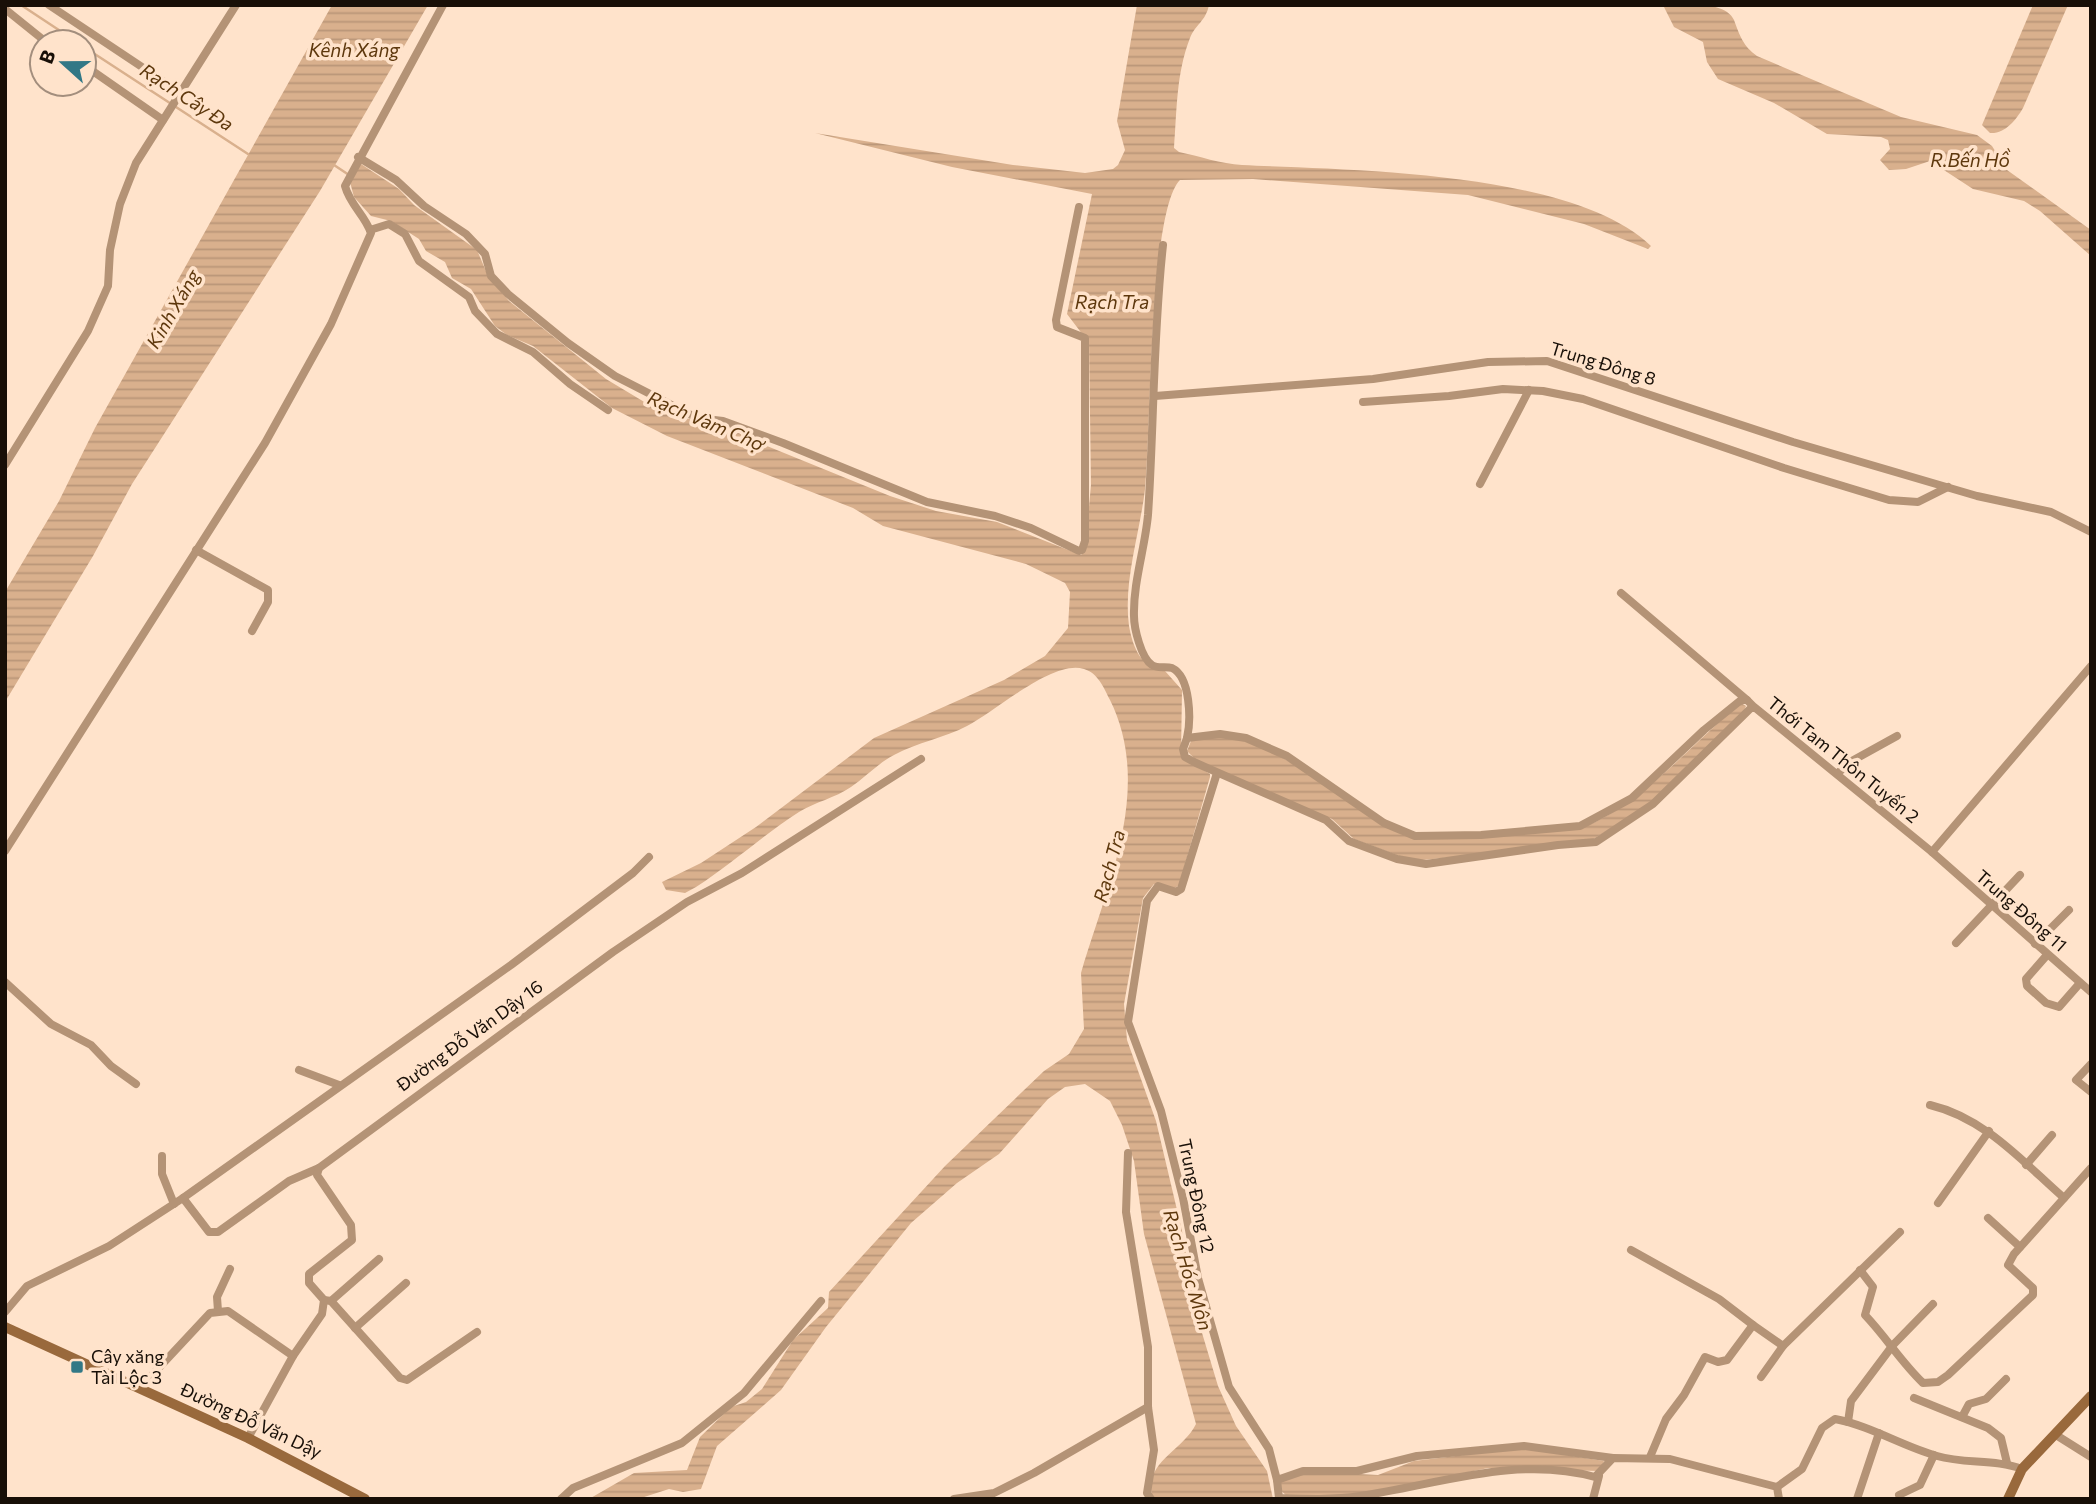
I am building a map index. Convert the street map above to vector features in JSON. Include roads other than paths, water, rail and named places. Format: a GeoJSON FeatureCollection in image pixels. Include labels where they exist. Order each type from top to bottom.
{"type":"FeatureCollection","features":[{"type":"Feature","properties":{"kind":"main road","name":"Đường Đỗ Văn Dậy"},"geometry":{"type":"LineString","coordinates":[[5,1327],[248,1438],[365,1499]]}},
{"type":"Feature","properties":{"kind":"main road"},"geometry":{"type":"LineString","coordinates":[[2008,1499],[2022,1469],[2091,1396]]}},
{"type":"Feature","properties":{"kind":"street"},"geometry":{"type":"LineString","coordinates":[[49,5],[179,96]]}},
{"type":"Feature","properties":{"kind":"street"},"geometry":{"type":"LineString","coordinates":[[5,465],[88,331],[108,286],[110,250],[120,204],[136,163],[236,5]]}},
{"type":"Feature","properties":{"kind":"street"},"geometry":{"type":"LineString","coordinates":[[5,851],[134,653],[265,443],[331,324],[365,254],[370,230],[365,217],[349,200],[345,186],[348,177],[443,5]]}},
{"type":"Feature","properties":{"kind":"street"},"geometry":{"type":"LineString","coordinates":[[5,9],[29,28]]}},
{"type":"Feature","properties":{"kind":"street"},"geometry":{"type":"LineString","coordinates":[[98,75],[163,120]]}},
{"type":"Feature","properties":{"kind":"street"},"geometry":{"type":"LineString","coordinates":[[358,157],[396,180],[424,206],[466,234],[485,254],[491,276],[508,294],[568,343],[615,376],[698,418],[723,421],[783,443],[927,502],[995,516],[1031,528],[1079,551],[1082,550],[1084,541],[1087,486],[1085,338],[1057,327],[1056,320],[1079,207]]}},
{"type":"Feature","properties":{"kind":"street"},"geometry":{"type":"LineString","coordinates":[[370,230],[389,224],[405,234],[419,261],[469,297],[475,311],[497,334],[533,352],[569,384],[608,410]]}},
{"type":"Feature","properties":{"kind":"street"},"geometry":{"type":"LineString","coordinates":[[1163,245],[1154,328],[1152,374],[1156,396],[1147,520],[1134,616],[1139,639],[1150,663],[1172,668],[1179,673],[1188,695],[1187,737],[1220,734],[1246,738],[1287,756],[1384,822],[1415,836],[1481,835],[1580,826],[1632,798],[1704,730],[1741,700],[1750,703]]}},
{"type":"Feature","properties":{"kind":"street","name":"Trung Đông 8"},"geometry":{"type":"LineString","coordinates":[[1156,396],[1373,379],[1488,362],[1547,361],[1793,442],[1977,496],[2051,512],[2091,532]]}},
{"type":"Feature","properties":{"kind":"street"},"geometry":{"type":"LineString","coordinates":[[1363,402],[1448,397],[1503,389],[1529,390],[1583,399],[1784,468],[1889,500],[1918,502],[1948,488]]}},
{"type":"Feature","properties":{"kind":"street"},"geometry":{"type":"LineString","coordinates":[[1480,484],[1529,390]]}},
{"type":"Feature","properties":{"kind":"street"},"geometry":{"type":"LineString","coordinates":[[196,550],[268,590],[268,602],[252,631]]}},
{"type":"Feature","properties":{"kind":"street"},"geometry":{"type":"LineString","coordinates":[[1621,593],[1750,703]]}},
{"type":"Feature","properties":{"kind":"street"},"geometry":{"type":"LineString","coordinates":[[1931,852],[2091,666]]}},
{"type":"Feature","properties":{"kind":"street","name":"Thới Tam Thôn Tuyến 2"},"geometry":{"type":"LineString","coordinates":[[1187,737],[1183,749],[1185,757],[1326,820],[1349,841],[1397,859],[1426,864],[1596,842],[1653,804],[1750,703],[1931,852]]}},
{"type":"Feature","properties":{"kind":"street"},"geometry":{"type":"LineString","coordinates":[[1838,773],[1850,762],[1897,736]]}},
{"type":"Feature","properties":{"kind":"street","name":"Đường Đỗ Văn Dậy 16"},"geometry":{"type":"LineString","coordinates":[[183,1198],[202,1226],[209,1232],[218,1232],[289,1181],[319,1168],[613,952],[687,902],[742,873],[921,759]]}},
{"type":"Feature","properties":{"kind":"street","name":"Trung Đông 12"},"geometry":{"type":"LineString","coordinates":[[1217,773],[1181,889],[1176,892],[1158,886],[1147,901],[1128,1022],[1161,1111],[1183,1198],[1198,1278],[1229,1387],[1269,1449],[1277,1480]]}},
{"type":"Feature","properties":{"kind":"street","name":"Trung Đông 11"},"geometry":{"type":"LineString","coordinates":[[1931,852],[2091,992]]}},
{"type":"Feature","properties":{"kind":"street"},"geometry":{"type":"LineString","coordinates":[[5,1311],[27,1286],[109,1246],[183,1198],[511,965],[649,858]]}},
{"type":"Feature","properties":{"kind":"street"},"geometry":{"type":"LineString","coordinates":[[1955,943],[2020,875]]}},
{"type":"Feature","properties":{"kind":"street"},"geometry":{"type":"LineString","coordinates":[[2035,944],[2069,910]]}},
{"type":"Feature","properties":{"kind":"street"},"geometry":{"type":"LineString","coordinates":[[2048,955],[2026,979],[2026,986],[2046,1003],[2059,1007],[2080,983]]}},
{"type":"Feature","properties":{"kind":"street"},"geometry":{"type":"LineString","coordinates":[[5,982],[51,1024],[91,1045],[111,1066],[136,1084]]}},
{"type":"Feature","properties":{"kind":"street"},"geometry":{"type":"LineString","coordinates":[[2091,1064],[2076,1080],[2091,1092]]}},
{"type":"Feature","properties":{"kind":"street"},"geometry":{"type":"LineString","coordinates":[[299,1070],[339,1085]]}},
{"type":"Feature","properties":{"kind":"street"},"geometry":{"type":"LineString","coordinates":[[1930,1105],[1950,1109],[1989,1131],[2064,1198]]}},
{"type":"Feature","properties":{"kind":"street"},"geometry":{"type":"LineString","coordinates":[[1938,1203],[1989,1131]]}},
{"type":"Feature","properties":{"kind":"street"},"geometry":{"type":"LineString","coordinates":[[2026,1165],[2052,1135]]}},
{"type":"Feature","properties":{"kind":"street"},"geometry":{"type":"LineString","coordinates":[[1128,1153],[1126,1212],[1148,1347],[1148,1407],[1154,1450],[1147,1493],[1151,1499]]}},
{"type":"Feature","properties":{"kind":"street"},"geometry":{"type":"LineString","coordinates":[[162,1156],[162,1174],[174,1204]]}},
{"type":"Feature","properties":{"kind":"street"},"geometry":{"type":"LineString","coordinates":[[319,1168],[317,1175],[354,1233],[352,1240],[309,1274],[309,1283],[400,1378],[407,1380],[477,1332]]}},
{"type":"Feature","properties":{"kind":"street"},"geometry":{"type":"LineString","coordinates":[[1860,1270],[1873,1287],[1865,1315],[1893,1345],[1906,1367],[1923,1382],[1938,1382],[1948,1376],[2033,1295],[2033,1288],[2008,1265],[2020,1247],[2091,1168]]}},
{"type":"Feature","properties":{"kind":"street"},"geometry":{"type":"LineString","coordinates":[[1988,1218],[2020,1247]]}},
{"type":"Feature","properties":{"kind":"street"},"geometry":{"type":"LineString","coordinates":[[1761,1377],[1783,1346],[1900,1232]]}},
{"type":"Feature","properties":{"kind":"street"},"geometry":{"type":"LineString","coordinates":[[1631,1250],[1719,1299],[1783,1346]]}},
{"type":"Feature","properties":{"kind":"street"},"geometry":{"type":"LineString","coordinates":[[248,1438],[293,1356],[322,1314],[328,1300],[379,1259]]}},
{"type":"Feature","properties":{"kind":"street"},"geometry":{"type":"LineString","coordinates":[[218,1311],[217,1297],[230,1269]]}},
{"type":"Feature","properties":{"kind":"street"},"geometry":{"type":"LineString","coordinates":[[355,1328],[405,1283]]}},
{"type":"Feature","properties":{"kind":"street"},"geometry":{"type":"LineString","coordinates":[[561,1499],[573,1488],[657,1456],[682,1443],[744,1393],[821,1301]]}},
{"type":"Feature","properties":{"kind":"street"},"geometry":{"type":"LineString","coordinates":[[1848,1422],[1851,1401],[1893,1345],[1933,1304]]}},
{"type":"Feature","properties":{"kind":"street"},"geometry":{"type":"LineString","coordinates":[[140,1388],[211,1313],[218,1311],[228,1311],[293,1356]]}},
{"type":"Feature","properties":{"kind":"street"},"geometry":{"type":"LineString","coordinates":[[1650,1457],[1666,1419],[1684,1395],[1705,1357],[1718,1362],[1727,1360],[1753,1325]]}},
{"type":"Feature","properties":{"kind":"street"},"geometry":{"type":"LineString","coordinates":[[1962,1417],[1969,1404],[1986,1399],[2006,1379]]}},
{"type":"Feature","properties":{"kind":"street"},"geometry":{"type":"LineString","coordinates":[[1914,1398],[1988,1428],[2001,1438],[2007,1463]]}},
{"type":"Feature","properties":{"kind":"street"},"geometry":{"type":"LineString","coordinates":[[954,1499],[994,1493],[1034,1474],[1148,1407]]}},
{"type":"Feature","properties":{"kind":"street"},"geometry":{"type":"LineString","coordinates":[[1600,1476],[1505,1471],[1359,1496],[1305,1499],[1279,1498],[1277,1480],[1303,1471],[1357,1471],[1418,1456],[1524,1446],[1613,1458],[1670,1459],[1777,1486],[1802,1469],[1822,1428],[1830,1420],[1848,1422],[1934,1455],[1976,1464],[2007,1463],[2022,1469]]}},
{"type":"Feature","properties":{"kind":"street"},"geometry":{"type":"LineString","coordinates":[[1857,1499],[1880,1433]]}},
{"type":"Feature","properties":{"kind":"street"},"geometry":{"type":"LineString","coordinates":[[2056,1435],[2091,1457]]}},
{"type":"Feature","properties":{"kind":"street"},"geometry":{"type":"LineString","coordinates":[[1899,1494],[1920,1485],[1934,1455]]}},
{"type":"Feature","properties":{"kind":"street"},"geometry":{"type":"LineString","coordinates":[[1594,1498],[1600,1476],[1613,1458]]}},
{"type":"Feature","properties":{"kind":"street"},"geometry":{"type":"LineString","coordinates":[[1777,1486],[1779,1499]]}},
{"type":"Feature","properties":{"kind":"water","name":"R.Bến Hồ"},"geometry":{"type":"Polygon","coordinates":[[[1692,4],[1722,9],[1734,20],[1745,44],[1757,56],[1901,117],[1977,135],[1992,146],[2007,170],[2091,230],[2091,256],[2040,211],[2024,201],[1973,189],[1930,161],[1906,169],[1889,170],[1880,160],[1890,149],[1888,140],[1881,137],[1827,134],[1774,103],[1718,79],[1707,62],[1703,42],[1674,27],[1663,5],[1692,4]]]}},
{"type":"Feature","properties":{"kind":"water","name":"Kênh Xáng"},"geometry":{"type":"Polygon","coordinates":[[[332,5],[428,5],[320,191],[132,484],[93,556],[5,702],[5,592],[59,501],[95,428],[332,5]]]}},
{"type":"Feature","properties":{"kind":"water","name":"Rạch Tra"},"geometry":{"type":"Polygon","coordinates":[[[1137,5],[1209,5],[1190,38],[1182,65],[1174,148],[1179,152],[1234,164],[1397,173],[1515,188],[1569,202],[1615,221],[1651,246],[1648,249],[1584,224],[1468,195],[1253,179],[1180,180],[1170,200],[1162,234],[1157,277],[1145,489],[1130,574],[1129,626],[1136,649],[1144,661],[1165,671],[1182,690],[1181,756],[1210,774],[1210,777],[1179,885],[1175,888],[1154,884],[1143,898],[1124,1004],[1127,1040],[1156,1121],[1182,1231],[1196,1313],[1218,1386],[1236,1426],[1267,1471],[1273,1499],[1153,1499],[1151,1487],[1158,1467],[1196,1424],[1144,1234],[1134,1161],[1122,1125],[1110,1101],[1085,1084],[1065,1087],[1048,1099],[999,1154],[957,1183],[911,1223],[826,1327],[781,1390],[717,1446],[701,1489],[683,1492],[669,1489],[638,1499],[589,1499],[634,1473],[687,1470],[700,1437],[731,1407],[746,1402],[762,1389],[793,1340],[828,1308],[829,1292],[945,1166],[1044,1071],[1069,1054],[1084,1029],[1081,973],[1113,872],[1127,803],[1128,768],[1122,734],[1110,700],[1093,674],[1084,669],[1071,668],[1057,672],[1024,688],[967,726],[888,758],[845,791],[786,821],[696,887],[685,893],[666,890],[662,882],[701,863],[756,827],[874,738],[1004,680],[1045,656],[1068,628],[1070,592],[1065,583],[1026,564],[883,526],[853,508],[667,436],[612,408],[533,346],[507,335],[495,326],[471,289],[452,278],[445,262],[426,251],[419,239],[391,221],[371,216],[354,197],[350,182],[361,164],[399,189],[414,205],[477,250],[488,276],[509,301],[606,379],[661,412],[735,430],[747,438],[890,496],[936,511],[997,522],[1081,555],[1085,551],[1091,485],[1089,343],[1067,314],[1092,194],[952,167],[815,133],[1013,165],[1085,173],[1113,169],[1125,150],[1117,121],[1137,5]]]}},
{"type":"Feature","properties":{"kind":"water","name":"R.Bến Hồ"},"geometry":{"type":"Polygon","coordinates":[[[2033,5],[2068,5],[2023,108],[2005,129],[1990,133],[1982,125],[2033,5]]]}},
{"type":"Feature","properties":{"kind":"water"},"geometry":{"type":"Polygon","coordinates":[[[1741,703],[1746,706],[1743,713],[1653,802],[1592,840],[1422,860],[1399,856],[1354,839],[1332,819],[1198,762],[1187,751],[1191,741],[1218,737],[1241,740],[1265,749],[1314,778],[1361,811],[1406,836],[1582,828],[1626,804],[1666,772],[1741,703]]]}},
{"type":"Feature","properties":{"kind":"water"},"geometry":{"type":"Polygon","coordinates":[[[1522,1448],[1604,1461],[1599,1471],[1488,1468],[1359,1495],[1287,1496],[1279,1489],[1281,1478],[1299,1471],[1378,1475],[1414,1461],[1522,1448]]]}},
{"type":"Feature","properties":{"kind":"waterway","name":"Rạch Cây Đa"},"geometry":{"type":"LineString","coordinates":[[21,5],[56,28]]}},
{"type":"Feature","properties":{"kind":"waterway","name":"Rạch Cây Đa"},"geometry":{"type":"LineString","coordinates":[[98,56],[248,154]]}},
{"type":"Feature","properties":{"kind":"waterway","name":"Rạch Vàm Chợ"},"geometry":{"type":"LineString","coordinates":[[334,165],[349,175]]}},
{"type":"Feature","properties":{"kind":"place","name":"Cây xăng Tài Lộc 3"},"geometry":{"type":"Point","coordinates":[77,1367]}},
{"type":"Feature","properties":{"kind":"water label","name":"Kinh Xáng"},"geometry":{"type":"Point","coordinates":[173,309]}},
{"type":"Feature","properties":{"kind":"water label","name":"Rạch Hóc Môn"},"geometry":{"type":"Point","coordinates":[1188,1270]}}]}
